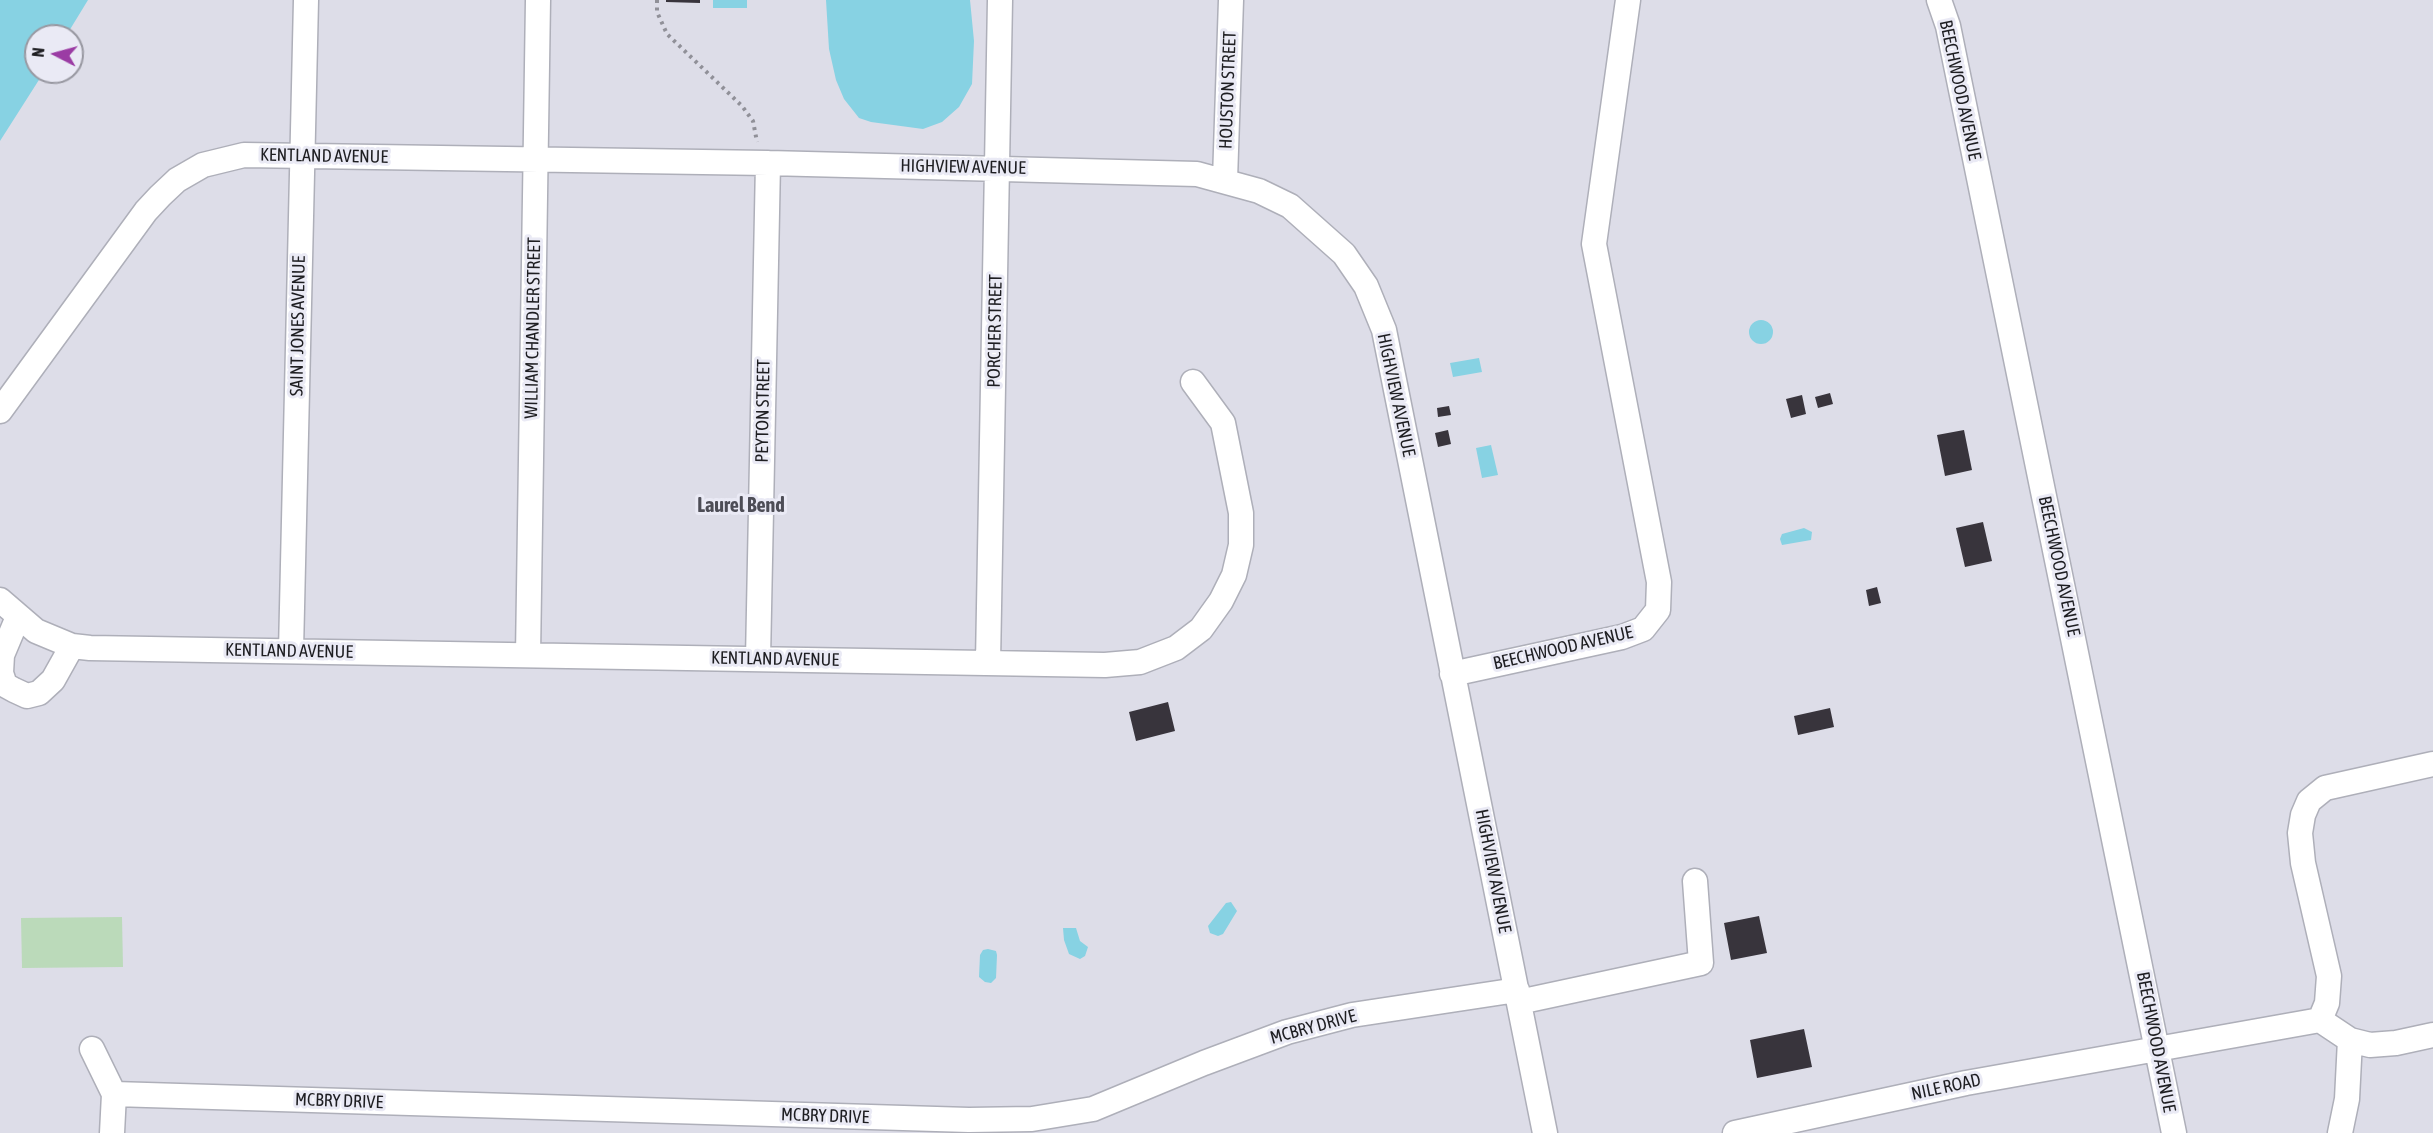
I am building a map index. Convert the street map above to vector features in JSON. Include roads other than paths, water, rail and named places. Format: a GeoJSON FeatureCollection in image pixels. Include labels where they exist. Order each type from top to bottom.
{"type":"FeatureCollection","features":[{"type":"Feature","properties":{"kind":"street","name":"SAINT JONES AVENUE"},"geometry":{"type":"LineString","coordinates":[[291,651],[306,0]]}},
{"type":"Feature","properties":{"kind":"street","name":"WILLIAM CHANDLER STREET"},"geometry":{"type":"LineString","coordinates":[[528,655],[538,0]]}},
{"type":"Feature","properties":{"kind":"street","name":"PORCHER STREET"},"geometry":{"type":"LineString","coordinates":[[988,662],[1000,0]]}},
{"type":"Feature","properties":{"kind":"street","name":"HOUSTON STREET"},"geometry":{"type":"LineString","coordinates":[[1224,180],[1231,0]]}},
{"type":"Feature","properties":{"kind":"street","name":"BEECHWOOD AVENUE"},"geometry":{"type":"LineString","coordinates":[[1452,674],[1622,637],[1643,628],[1658,610],[1659,582],[1594,244],[1628,0]]}},
{"type":"Feature","properties":{"kind":"street","name":"BEECHWOOD AVENUE"},"geometry":{"type":"LineString","coordinates":[[1939,0],[1948,26],[2174,1133]]}},
{"type":"Feature","properties":{"kind":"street","name":"KENTLAND AVENUE"},"geometry":{"type":"LineString","coordinates":[[0,411],[146,211],[177,180],[203,165],[244,155],[536,160],[762,155]]}},
{"type":"Feature","properties":{"kind":"street","name":"HIGHVIEW AVENUE"},"geometry":{"type":"LineString","coordinates":[[762,155],[998,168],[1197,174],[1259,191],[1290,206],[1344,254],[1366,286],[1384,330],[1545,1133]]}},
{"type":"Feature","properties":{"kind":"street","name":"PEYTON STREET"},"geometry":{"type":"LineString","coordinates":[[758,659],[762,155]]}},
{"type":"Feature","properties":{"kind":"street","name":"KENTLAND AVENUE"},"geometry":{"type":"LineString","coordinates":[[0,600],[36,631],[72,646],[90,648],[1106,665],[1140,662],[1176,648],[1201,629],[1221,601],[1234,575],[1241,545],[1241,513],[1223,423],[1194,382]]}},
{"type":"Feature","properties":{"kind":"street"},"geometry":{"type":"LineString","coordinates":[[18,617],[2,655],[1,673],[5,685],[14,690],[27,696],[39,693],[53,680],[72,646]]}},
{"type":"Feature","properties":{"kind":"street"},"geometry":{"type":"LineString","coordinates":[[2433,764],[2325,788],[2309,801],[2303,814],[2300,833],[2303,863],[2329,976],[2327,1003],[2320,1020],[2350,1040],[2370,1045],[2396,1043],[2433,1035]]}},
{"type":"Feature","properties":{"kind":"street","name":"MCBRY DRIVE"},"geometry":{"type":"LineString","coordinates":[[114,1094],[945,1119],[1032,1119],[1093,1109],[1287,1032],[1352,1015],[1518,996],[1701,963],[1695,881]]}},
{"type":"Feature","properties":{"kind":"street","name":"NILE ROAD"},"geometry":{"type":"LineString","coordinates":[[1735,1133],[1966,1083],[2320,1020]]}},
{"type":"Feature","properties":{"kind":"street"},"geometry":{"type":"LineString","coordinates":[[2340,1133],[2347,1099],[2350,1040]]}},
{"type":"Feature","properties":{"kind":"street"},"geometry":{"type":"LineString","coordinates":[[92,1049],[114,1094],[112,1133]]}},
{"type":"Feature","properties":{"kind":"water"},"geometry":{"type":"Polygon","coordinates":[[[0,0],[88,0],[73,24],[24,24],[24,84],[36,84],[0,141],[0,0]]]}},
{"type":"Feature","properties":{"kind":"water"},"geometry":{"type":"Polygon","coordinates":[[[713,0],[747,0],[747,8],[713,8],[713,0]]]}},
{"type":"Feature","properties":{"kind":"water"},"geometry":{"type":"Polygon","coordinates":[[[826,0],[970,0],[974,41],[972,84],[959,107],[942,122],[923,129],[871,122],[859,118],[844,99],[836,80],[829,49],[826,0]]]}},
{"type":"Feature","properties":{"kind":"water"},"geometry":{"type":"Polygon","coordinates":[[[1761,320],[1769,324],[1773,332],[1769,340],[1761,344],[1753,340],[1749,332],[1753,324],[1761,320]]]}},
{"type":"Feature","properties":{"kind":"water"},"geometry":{"type":"Polygon","coordinates":[[[1479,358],[1482,372],[1453,377],[1450,363],[1479,358]]]}},
{"type":"Feature","properties":{"kind":"water"},"geometry":{"type":"Polygon","coordinates":[[[1491,445],[1498,475],[1482,478],[1476,448],[1491,445]]]}},
{"type":"Feature","properties":{"kind":"water"},"geometry":{"type":"Polygon","coordinates":[[[1804,528],[1812,532],[1811,540],[1782,545],[1780,539],[1782,534],[1804,528]]]}},
{"type":"Feature","properties":{"kind":"water"},"geometry":{"type":"Polygon","coordinates":[[[1231,902],[1237,911],[1223,934],[1218,936],[1210,933],[1208,926],[1226,903],[1231,902]]]}},
{"type":"Feature","properties":{"kind":"water"},"geometry":{"type":"Polygon","coordinates":[[[1063,928],[1076,928],[1080,941],[1088,947],[1085,956],[1080,959],[1069,954],[1063,928]]]}},
{"type":"Feature","properties":{"kind":"water"},"geometry":{"type":"Polygon","coordinates":[[[983,950],[996,951],[997,955],[996,978],[991,983],[979,977],[980,955],[983,950]]]}},
{"type":"Feature","properties":{"kind":"district","name":"Laurel Bend"},"geometry":{"type":"Point","coordinates":[741,506]}}]}
